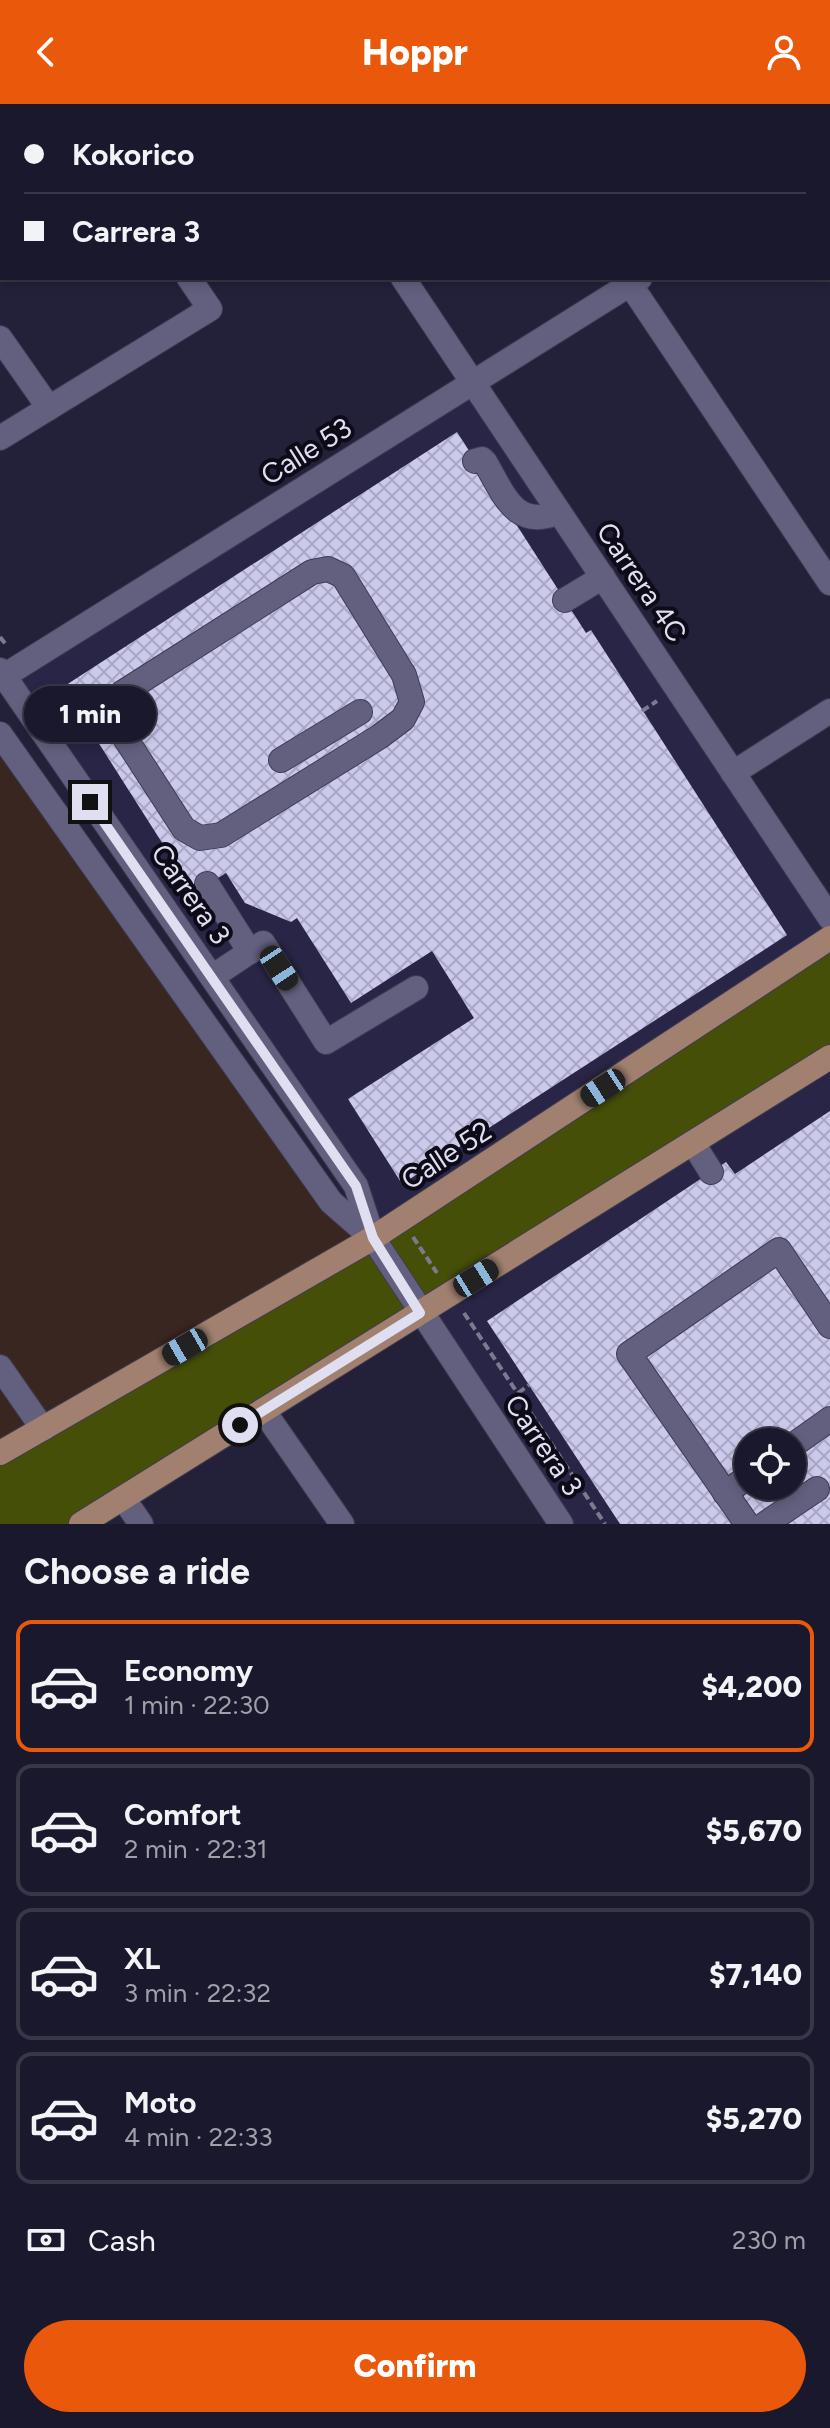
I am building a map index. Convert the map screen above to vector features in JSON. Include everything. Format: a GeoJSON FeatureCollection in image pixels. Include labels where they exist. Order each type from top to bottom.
{"type":"FeatureCollection","features":[{"type":"Feature","properties":{"kind":"main road","name":"Calle 52"},"geometry":{"type":"LineString","coordinates":[[0,1453],[373,1238],[830,938]]}},
{"type":"Feature","properties":{"kind":"main road"},"geometry":{"type":"LineString","coordinates":[[81,1524],[830,1057]]}},
{"type":"Feature","properties":{"kind":"street"},"geometry":{"type":"LineString","coordinates":[[0,438],[210,309],[190,280]]}},
{"type":"Feature","properties":{"kind":"street","name":"Carrera 4C"},"geometry":{"type":"LineString","coordinates":[[404,280],[830,918]]}},
{"type":"Feature","properties":{"kind":"street"},"geometry":{"type":"LineString","coordinates":[[635,281],[830,583]]}},
{"type":"Feature","properties":{"kind":"street","name":"Calle 53"},"geometry":{"type":"LineString","coordinates":[[2,673],[635,281]]}},
{"type":"Feature","properties":{"kind":"street"},"geometry":{"type":"LineString","coordinates":[[0,338],[49,408]]}},
{"type":"Feature","properties":{"kind":"street"},"geometry":{"type":"LineString","coordinates":[[475,461],[482,459],[485,462],[514,510],[529,518],[544,519],[559,512]]}},
{"type":"Feature","properties":{"kind":"street"},"geometry":{"type":"LineString","coordinates":[[328,569],[343,576],[404,675],[412,702],[403,719],[379,737],[221,835],[200,838],[184,829],[118,727],[115,705],[122,693],[206,639],[312,572],[328,569]]}},
{"type":"Feature","properties":{"kind":"street"},"geometry":{"type":"LineString","coordinates":[[565,600],[603,577]]}},
{"type":"Feature","properties":{"kind":"street","name":"Carrera 3"},"geometry":{"type":"LineString","coordinates":[[2,673],[356,1186],[373,1238],[561,1524]]}},
{"type":"Feature","properties":{"kind":"street"},"geometry":{"type":"LineString","coordinates":[[733,773],[830,711]]}},
{"type":"Feature","properties":{"kind":"street"},"geometry":{"type":"LineString","coordinates":[[281,760],[360,712]]}},
{"type":"Feature","properties":{"kind":"street","name":"Carrera 3"},"geometry":{"type":"LineString","coordinates":[[0,734],[331,1202],[373,1238]]}},
{"type":"Feature","properties":{"kind":"street"},"geometry":{"type":"LineString","coordinates":[[207,884],[250,952]]}},
{"type":"Feature","properties":{"kind":"street"},"geometry":{"type":"LineString","coordinates":[[212,977],[263,943],[326,1042],[416,988]]}},
{"type":"Feature","properties":{"kind":"street"},"geometry":{"type":"LineString","coordinates":[[693,1143],[711,1172]]}},
{"type":"Feature","properties":{"kind":"street"},"geometry":{"type":"LineString","coordinates":[[747,1524],[629,1354],[779,1250],[830,1326]]}},
{"type":"Feature","properties":{"kind":"street"},"geometry":{"type":"LineString","coordinates":[[0,1367],[43,1429]]}},
{"type":"Feature","properties":{"kind":"street"},"geometry":{"type":"LineString","coordinates":[[263,1410],[342,1524]]}},
{"type":"Feature","properties":{"kind":"street"},"geometry":{"type":"LineString","coordinates":[[806,1436],[830,1419]]}},
{"type":"Feature","properties":{"kind":"street"},"geometry":{"type":"LineString","coordinates":[[725,1493],[734,1487]]}},
{"type":"Feature","properties":{"kind":"street"},"geometry":{"type":"LineString","coordinates":[[765,1524],[817,1489]]}},
{"type":"Feature","properties":{"kind":"street"},"geometry":{"type":"LineString","coordinates":[[123,1498],[141,1524]]}},
{"type":"Feature","properties":{"kind":"path"},"geometry":{"type":"LineString","coordinates":[[402,1220],[605,1524]]}},
{"type":"Feature","properties":{"kind":"path"},"geometry":{"type":"LineString","coordinates":[[518,1393],[529,1385]]}},
{"type":"Feature","properties":{"kind":"shaded area"},"geometry":{"type":"Polygon","coordinates":[[[472,382],[830,918],[830,938],[373,1238],[356,1186],[4,676],[472,382]]]}},
{"type":"Feature","properties":{"kind":"shaded area"},"geometry":{"type":"Polygon","coordinates":[[[0,734],[331,1202],[373,1238],[0,1453],[0,734]]]}},
{"type":"Feature","properties":{"kind":"shaded area"},"geometry":{"type":"Polygon","coordinates":[[[830,1057],[830,1524],[561,1524],[420,1313],[830,1057]]]}},
{"type":"Feature","properties":{"kind":"green space"},"geometry":{"type":"Polygon","coordinates":[[[830,938],[830,1057],[81,1524],[0,1524],[0,1453],[373,1238],[830,938]]]}},
{"type":"Feature","properties":{"kind":"building"},"geometry":{"type":"Polygon","coordinates":[[[457,432],[586,633],[591,630],[787,935],[402,1184],[348,1099],[474,1018],[432,951],[351,1003],[297,918],[291,922],[245,903],[226,873],[194,893],[63,687],[457,432]]]}},
{"type":"Feature","properties":{"kind":"building"},"geometry":{"type":"Polygon","coordinates":[[[830,1111],[830,1524],[620,1524],[487,1321],[726,1162],[735,1174],[830,1111]]]}},
{"type":"Feature","properties":{"kind":"route"},"geometry":{"type":"LineString","coordinates":[[90,802],[356,1186],[373,1238],[420,1313],[240,1425]]}}]}
